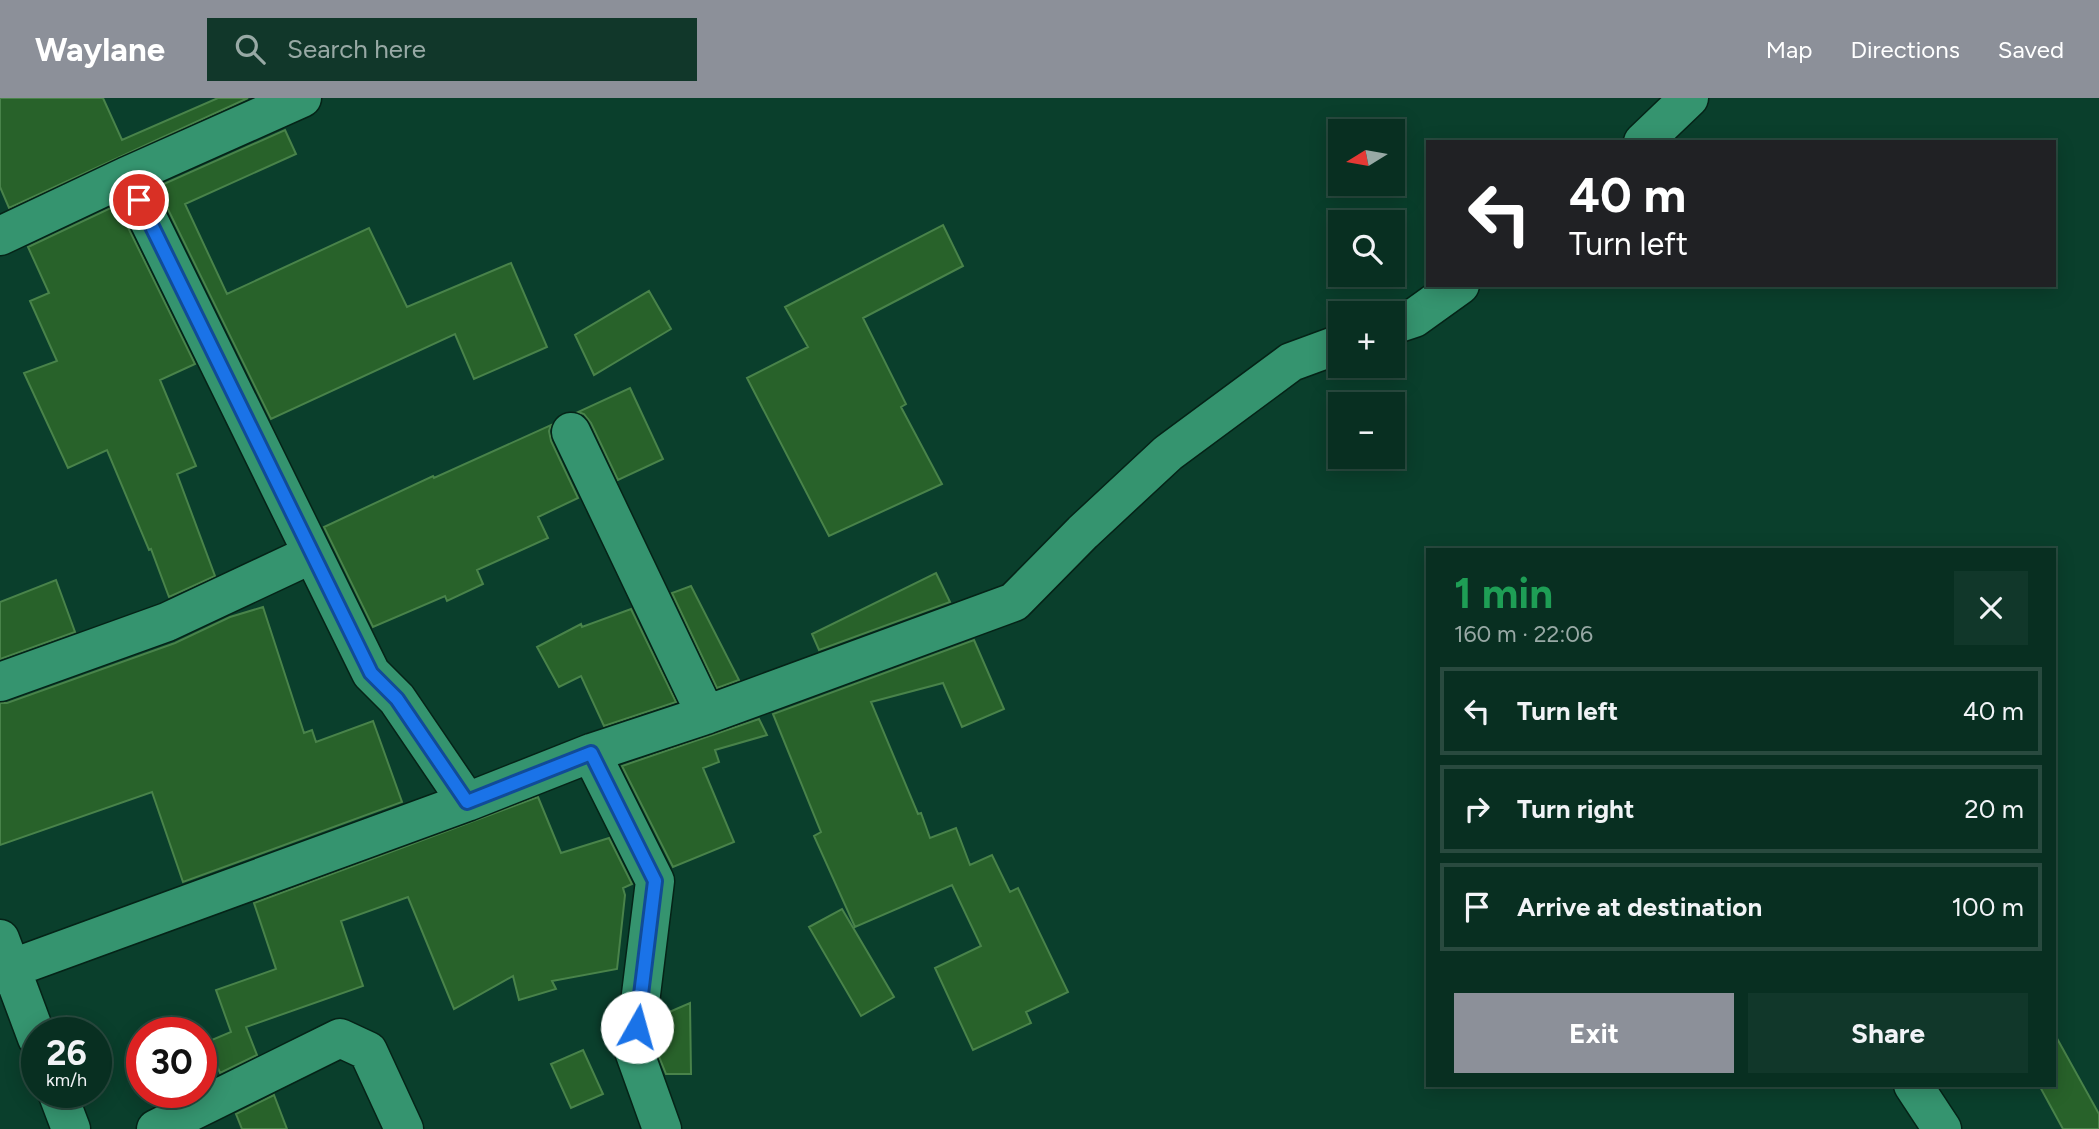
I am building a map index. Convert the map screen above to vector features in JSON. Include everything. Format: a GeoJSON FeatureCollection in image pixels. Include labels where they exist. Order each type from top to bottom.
{"type":"FeatureCollection","features":[{"type":"Feature","properties":{"kind":"street"},"geometry":{"type":"LineString","coordinates":[[0,236],[302,98]]}},
{"type":"Feature","properties":{"kind":"street"},"geometry":{"type":"LineString","coordinates":[[1645,140],[1689,98]]}},
{"type":"Feature","properties":{"kind":"street"},"geometry":{"type":"LineString","coordinates":[[127,176],[371,673],[397,699],[467,802]]}},
{"type":"Feature","properties":{"kind":"street"},"geometry":{"type":"LineString","coordinates":[[1405,321],[1414,318],[1457,287]]}},
{"type":"Feature","properties":{"kind":"street"},"geometry":{"type":"LineString","coordinates":[[28,1017],[3,961],[467,802],[591,753],[706,715],[1014,602],[1083,532],[1168,453],[1291,362],[1328,348]]}},
{"type":"Feature","properties":{"kind":"street"},"geometry":{"type":"LineString","coordinates":[[571,432],[706,715]]}},
{"type":"Feature","properties":{"kind":"street"},"geometry":{"type":"LineString","coordinates":[[0,682],[167,622],[312,554]]}},
{"type":"Feature","properties":{"kind":"street"},"geometry":{"type":"LineString","coordinates":[[591,753],[655,881],[634,1051],[662,1129]]}},
{"type":"Feature","properties":{"kind":"street"},"geometry":{"type":"LineString","coordinates":[[156,1129],[340,1038],[368,1051],[404,1129]]}},
{"type":"Feature","properties":{"kind":"street"},"geometry":{"type":"LineString","coordinates":[[1914,1087],[1942,1129]]}},
{"type":"Feature","properties":{"kind":"street"},"geometry":{"type":"LineString","coordinates":[[63,1108],[71,1129]]}},
{"type":"Feature","properties":{"kind":"building"},"geometry":{"type":"Polygon","coordinates":[[[0,98],[103,98],[122,140],[218,98],[248,98],[9,208],[0,187],[0,98]]]}},
{"type":"Feature","properties":{"kind":"building"},"geometry":{"type":"Polygon","coordinates":[[[285,130],[296,154],[185,204],[227,294],[369,228],[407,307],[511,263],[547,347],[474,379],[455,334],[271,419],[157,187],[285,130]]]}},
{"type":"Feature","properties":{"kind":"building"},"geometry":{"type":"Polygon","coordinates":[[[117,205],[195,364],[160,380],[196,466],[177,474],[215,576],[169,597],[107,450],[68,468],[24,373],[57,361],[30,301],[49,293],[28,247],[117,205]]]}},
{"type":"Feature","properties":{"kind":"building"},"geometry":{"type":"Polygon","coordinates":[[[943,225],[963,266],[863,318],[906,404],[901,407],[942,484],[829,536],[747,378],[808,347],[785,307],[943,225]]]}},
{"type":"Feature","properties":{"kind":"building"},"geometry":{"type":"Polygon","coordinates":[[[649,291],[671,329],[594,375],[575,335],[649,291]]]}},
{"type":"Feature","properties":{"kind":"building"},"geometry":{"type":"Polygon","coordinates":[[[630,388],[663,459],[618,480],[591,423],[584,414],[578,412],[630,388]]]}},
{"type":"Feature","properties":{"kind":"building"},"geometry":{"type":"Polygon","coordinates":[[[551,425],[551,441],[578,498],[538,517],[548,538],[477,570],[483,584],[447,601],[445,596],[373,627],[324,527],[551,425]]]}},
{"type":"Feature","properties":{"kind":"building"},"geometry":{"type":"Polygon","coordinates":[[[936,573],[950,602],[819,650],[812,634],[936,573]]]}},
{"type":"Feature","properties":{"kind":"building"},"geometry":{"type":"Polygon","coordinates":[[[56,580],[75,632],[0,659],[0,602],[56,580]]]}},
{"type":"Feature","properties":{"kind":"building"},"geometry":{"type":"Polygon","coordinates":[[[691,586],[739,680],[717,688],[672,593],[691,586]]]}},
{"type":"Feature","properties":{"kind":"building"},"geometry":{"type":"Polygon","coordinates":[[[263,607],[304,733],[312,730],[316,742],[373,721],[402,802],[183,882],[152,792],[0,845],[0,703],[7,703],[175,643],[230,617],[263,607]]]}},
{"type":"Feature","properties":{"kind":"building"},"geometry":{"type":"Polygon","coordinates":[[[631,609],[676,702],[604,726],[581,676],[559,687],[537,647],[581,624],[582,627],[631,609]]]}},
{"type":"Feature","properties":{"kind":"building"},"geometry":{"type":"Polygon","coordinates":[[[974,640],[1004,709],[962,727],[943,683],[871,702],[930,838],[956,828],[970,865],[992,855],[1010,892],[1018,888],[1068,992],[1026,1012],[1031,1023],[973,1050],[935,968],[981,946],[952,885],[855,927],[814,836],[821,832],[773,714],[974,640]]]}},
{"type":"Feature","properties":{"kind":"building"},"geometry":{"type":"Polygon","coordinates":[[[759,719],[767,735],[715,750],[719,762],[703,768],[734,842],[673,867],[622,766],[759,719]]]}},
{"type":"Feature","properties":{"kind":"building"},"geometry":{"type":"Polygon","coordinates":[[[538,797],[561,853],[609,838],[632,884],[623,888],[625,895],[617,969],[552,981],[556,989],[519,1000],[513,976],[454,1009],[408,897],[341,921],[363,986],[246,1027],[257,1055],[220,1073],[217,1066],[217,1038],[231,1032],[216,990],[276,969],[254,903],[538,797]]]}},
{"type":"Feature","properties":{"kind":"building"},"geometry":{"type":"Polygon","coordinates":[[[842,909],[894,997],[861,1016],[809,927],[842,909]]]}},
{"type":"Feature","properties":{"kind":"building"},"geometry":{"type":"Polygon","coordinates":[[[690,1003],[691,1074],[666,1074],[656,1049],[660,1016],[690,1003]]]}},
{"type":"Feature","properties":{"kind":"building"},"geometry":{"type":"Polygon","coordinates":[[[2056,1037],[2099,1114],[2099,1129],[2063,1129],[2040,1087],[2056,1087],[2056,1037]]]}},
{"type":"Feature","properties":{"kind":"building"},"geometry":{"type":"Polygon","coordinates":[[[583,1050],[603,1094],[571,1108],[551,1064],[583,1050]]]}},
{"type":"Feature","properties":{"kind":"building"},"geometry":{"type":"Polygon","coordinates":[[[274,1095],[287,1129],[242,1129],[236,1114],[274,1095]]]}},
{"type":"Feature","properties":{"kind":"route"},"geometry":{"type":"LineString","coordinates":[[139,200],[371,673],[397,699],[467,802],[591,753],[655,881],[637,1027]]}}]}
